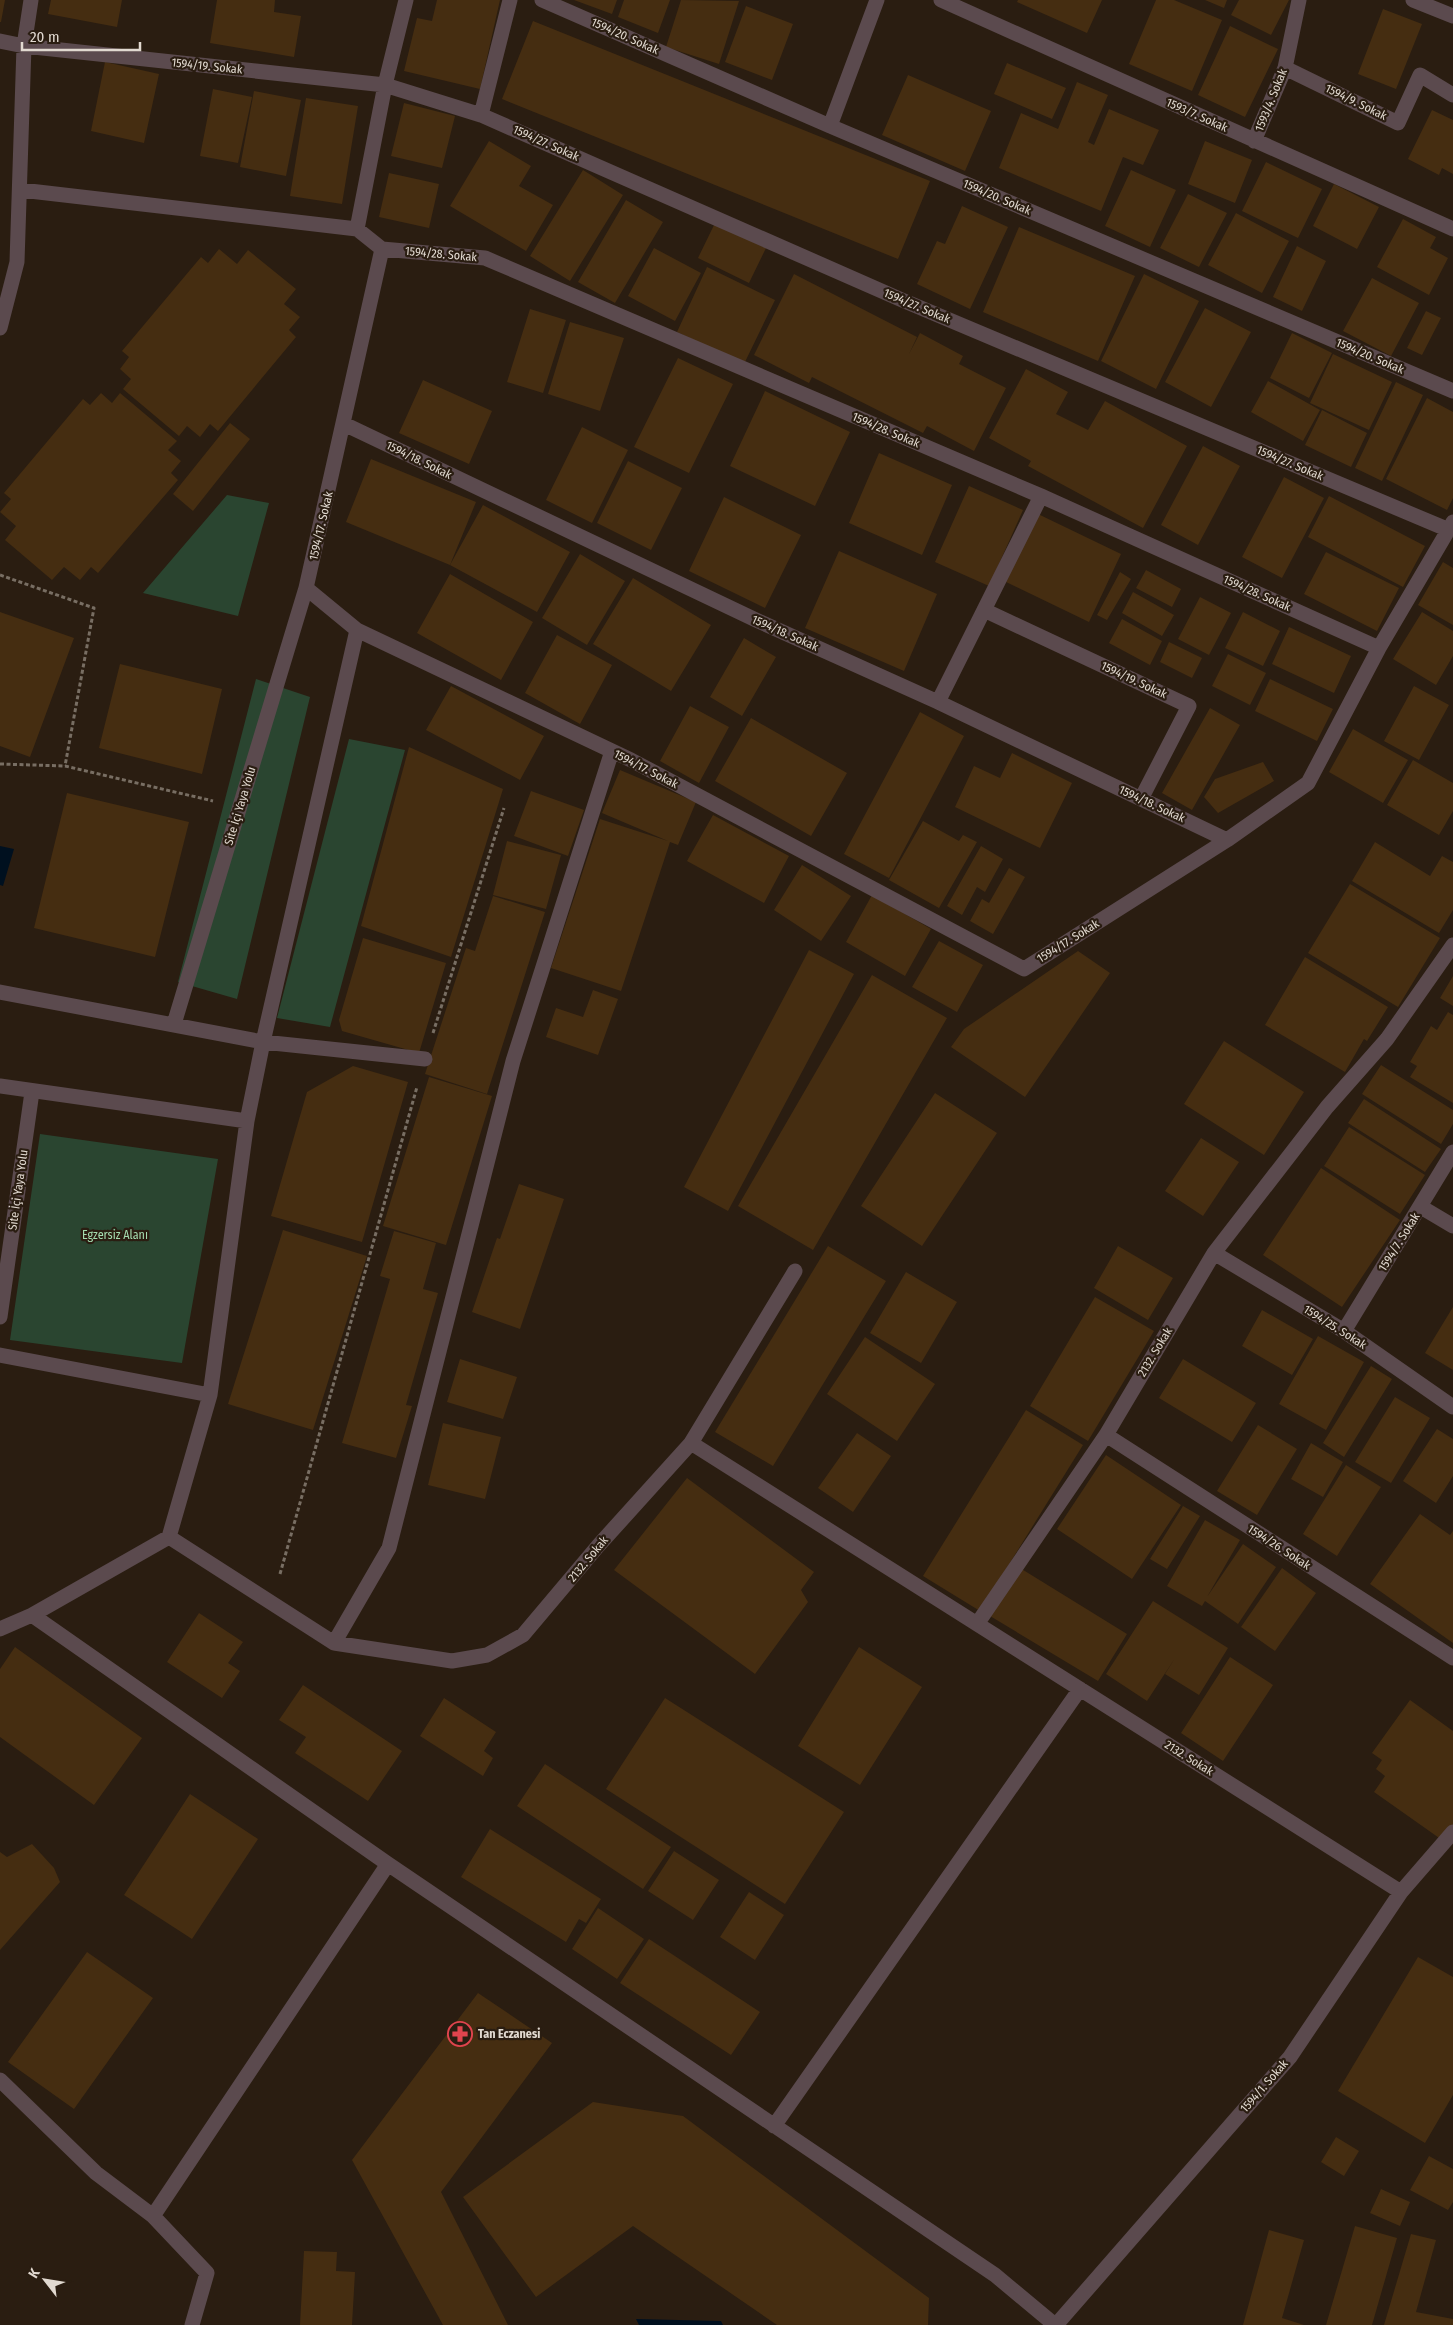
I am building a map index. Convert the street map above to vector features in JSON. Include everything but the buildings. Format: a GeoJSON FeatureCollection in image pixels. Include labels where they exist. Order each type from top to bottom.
{"type":"FeatureCollection","features":[{"type":"Feature","properties":{"kind":"street"},"geometry":{"type":"LineString","coordinates":[[0,328],[17,262],[21,190],[24,46],[31,0]]}},
{"type":"Feature","properties":{"kind":"street"},"geometry":{"type":"LineString","coordinates":[[357,229],[385,85],[406,0]]}},
{"type":"Feature","properties":{"kind":"street"},"geometry":{"type":"LineString","coordinates":[[481,115],[510,0]]}},
{"type":"Feature","properties":{"kind":"street","name":"1594/20. Sokak"},"geometry":{"type":"LineString","coordinates":[[542,0],[830,126],[1453,391]]}},
{"type":"Feature","properties":{"kind":"street"},"geometry":{"type":"LineString","coordinates":[[830,126],[877,0]]}},
{"type":"Feature","properties":{"kind":"street","name":"1593/7. Sokak"},"geometry":{"type":"LineString","coordinates":[[941,0],[1453,230]]}},
{"type":"Feature","properties":{"kind":"street","name":"1593/4. Sokak"},"geometry":{"type":"LineString","coordinates":[[1254,141],[1285,68],[1299,0]]}},
{"type":"Feature","properties":{"kind":"street"},"geometry":{"type":"LineString","coordinates":[[1413,0],[1453,16]]}},
{"type":"Feature","properties":{"kind":"street","name":"1594/19. Sokak"},"geometry":{"type":"LineString","coordinates":[[0,41],[24,46],[385,85]]}},
{"type":"Feature","properties":{"kind":"street","name":"1594/9. Sokak"},"geometry":{"type":"LineString","coordinates":[[1285,68],[1398,122],[1420,75],[1453,95]]}},
{"type":"Feature","properties":{"kind":"street","name":"1594/27. Sokak"},"geometry":{"type":"LineString","coordinates":[[385,85],[481,115],[902,300],[1451,526]]}},
{"type":"Feature","properties":{"kind":"street"},"geometry":{"type":"LineString","coordinates":[[21,190],[357,229],[382,249]]}},
{"type":"Feature","properties":{"kind":"street","name":"1594/17. Sokak"},"geometry":{"type":"LineString","coordinates":[[382,249],[306,588],[357,630],[612,751],[1024,969],[1227,840],[1308,783],[1379,648]]}},
{"type":"Feature","properties":{"kind":"street","name":"1594/28. Sokak"},"geometry":{"type":"LineString","coordinates":[[382,249],[485,258],[1041,496],[1379,648]]}},
{"type":"Feature","properties":{"kind":"street","name":"1594/18. Sokak"},"geometry":{"type":"LineString","coordinates":[[344,424],[756,620],[938,702],[1227,840]]}},
{"type":"Feature","properties":{"kind":"street"},"geometry":{"type":"LineString","coordinates":[[938,702],[1041,496]]}},
{"type":"Feature","properties":{"kind":"street"},"geometry":{"type":"LineString","coordinates":[[1379,648],[1451,526]]}},
{"type":"Feature","properties":{"kind":"street","name":"Site İçi Yaya Yolu"},"geometry":{"type":"LineString","coordinates":[[174,1024],[306,588]]}},
{"type":"Feature","properties":{"kind":"street","name":"1594/19. Sokak"},"geometry":{"type":"LineString","coordinates":[[984,610],[1190,706],[1141,798]]}},
{"type":"Feature","properties":{"kind":"street"},"geometry":{"type":"LineString","coordinates":[[0,1629],[32,1615],[169,1537],[210,1395],[248,1121],[263,1042],[357,630]]}},
{"type":"Feature","properties":{"kind":"street"},"geometry":{"type":"LineString","coordinates":[[334,1643],[389,1548],[513,1061],[612,751]]}},
{"type":"Feature","properties":{"kind":"street","name":"2132. Sokak"},"geometry":{"type":"LineString","coordinates":[[977,1624],[1106,1435],[1214,1253],[1327,1108],[1387,1038],[1453,945]]}},
{"type":"Feature","properties":{"kind":"street"},"geometry":{"type":"LineString","coordinates":[[0,992],[263,1042],[425,1059]]}},
{"type":"Feature","properties":{"kind":"street"},"geometry":{"type":"LineString","coordinates":[[0,1086],[248,1121]]}},
{"type":"Feature","properties":{"kind":"street","name":"Site İçi Yaya Yolu"},"geometry":{"type":"LineString","coordinates":[[0,1318],[32,1092]]}},
{"type":"Feature","properties":{"kind":"street","name":"1594/7. Sokak"},"geometry":{"type":"LineString","coordinates":[[1344,1331],[1453,1152]]}},
{"type":"Feature","properties":{"kind":"street"},"geometry":{"type":"LineString","coordinates":[[1421,1207],[1453,1226]]}},
{"type":"Feature","properties":{"kind":"street","name":"1594/25. Sokak"},"geometry":{"type":"LineString","coordinates":[[1214,1253],[1344,1331],[1453,1407]]}},
{"type":"Feature","properties":{"kind":"street"},"geometry":{"type":"LineString","coordinates":[[691,1443],[795,1271]]}},
{"type":"Feature","properties":{"kind":"street"},"geometry":{"type":"LineString","coordinates":[[0,1355],[210,1395]]}},
{"type":"Feature","properties":{"kind":"street","name":"1594/26. Sokak"},"geometry":{"type":"LineString","coordinates":[[1106,1435],[1453,1658]]}},
{"type":"Feature","properties":{"kind":"street","name":"2132. Sokak"},"geometry":{"type":"LineString","coordinates":[[169,1537],[334,1643],[452,1661],[487,1655],[523,1635],[598,1546],[691,1443],[1401,1892]]}},
{"type":"Feature","properties":{"kind":"street"},"geometry":{"type":"LineString","coordinates":[[32,1615],[388,1864],[995,2275],[1056,2325]]}},
{"type":"Feature","properties":{"kind":"street"},"geometry":{"type":"LineString","coordinates":[[774,2126],[1080,1689]]}},
{"type":"Feature","properties":{"kind":"street","name":"1594/1. Sokak"},"geometry":{"type":"LineString","coordinates":[[1056,2325],[1290,2057],[1401,1892],[1453,1832]]}},
{"type":"Feature","properties":{"kind":"street"},"geometry":{"type":"LineString","coordinates":[[154,2216],[388,1864]]}},
{"type":"Feature","properties":{"kind":"street"},"geometry":{"type":"LineString","coordinates":[[0,2080],[96,2172],[154,2216],[207,2273],[192,2325]]}},
{"type":"Feature","properties":{"kind":"path"},"geometry":{"type":"LineString","coordinates":[[0,575],[94,608],[65,766]]}},
{"type":"Feature","properties":{"kind":"path"},"geometry":{"type":"LineString","coordinates":[[0,764],[65,766],[220,802]]}},
{"type":"Feature","properties":{"kind":"path"},"geometry":{"type":"LineString","coordinates":[[272,1604],[425,1059],[504,808]]}},
{"type":"Feature","properties":{"kind":"green space"},"geometry":{"type":"Polygon","coordinates":[[[227,495],[269,503],[238,616],[143,593],[227,495]]]}},
{"type":"Feature","properties":{"kind":"green space"},"geometry":{"type":"Polygon","coordinates":[[[256,679],[310,697],[237,999],[178,982],[256,679]]]}},
{"type":"Feature","properties":{"kind":"green space"},"geometry":{"type":"Polygon","coordinates":[[[349,739],[405,750],[330,1027],[277,1018],[349,739]]]}},
{"type":"Feature","properties":{"kind":"green space","name":"Egzersiz Alanı"},"geometry":{"type":"Polygon","coordinates":[[[40,1134],[218,1159],[182,1363],[10,1340],[40,1134]]]}},
{"type":"Feature","properties":{"kind":"water"},"geometry":{"type":"Polygon","coordinates":[[[0,846],[14,849],[3,886],[0,885],[0,846]]]}},
{"type":"Feature","properties":{"kind":"water"},"geometry":{"type":"Polygon","coordinates":[[[636,2319],[721,2321],[723,2325],[639,2325],[636,2319]]]}},
{"type":"Feature","properties":{"kind":"place","name":"Tan Eczanesi"},"geometry":{"type":"Point","coordinates":[460,2034]}}]}
